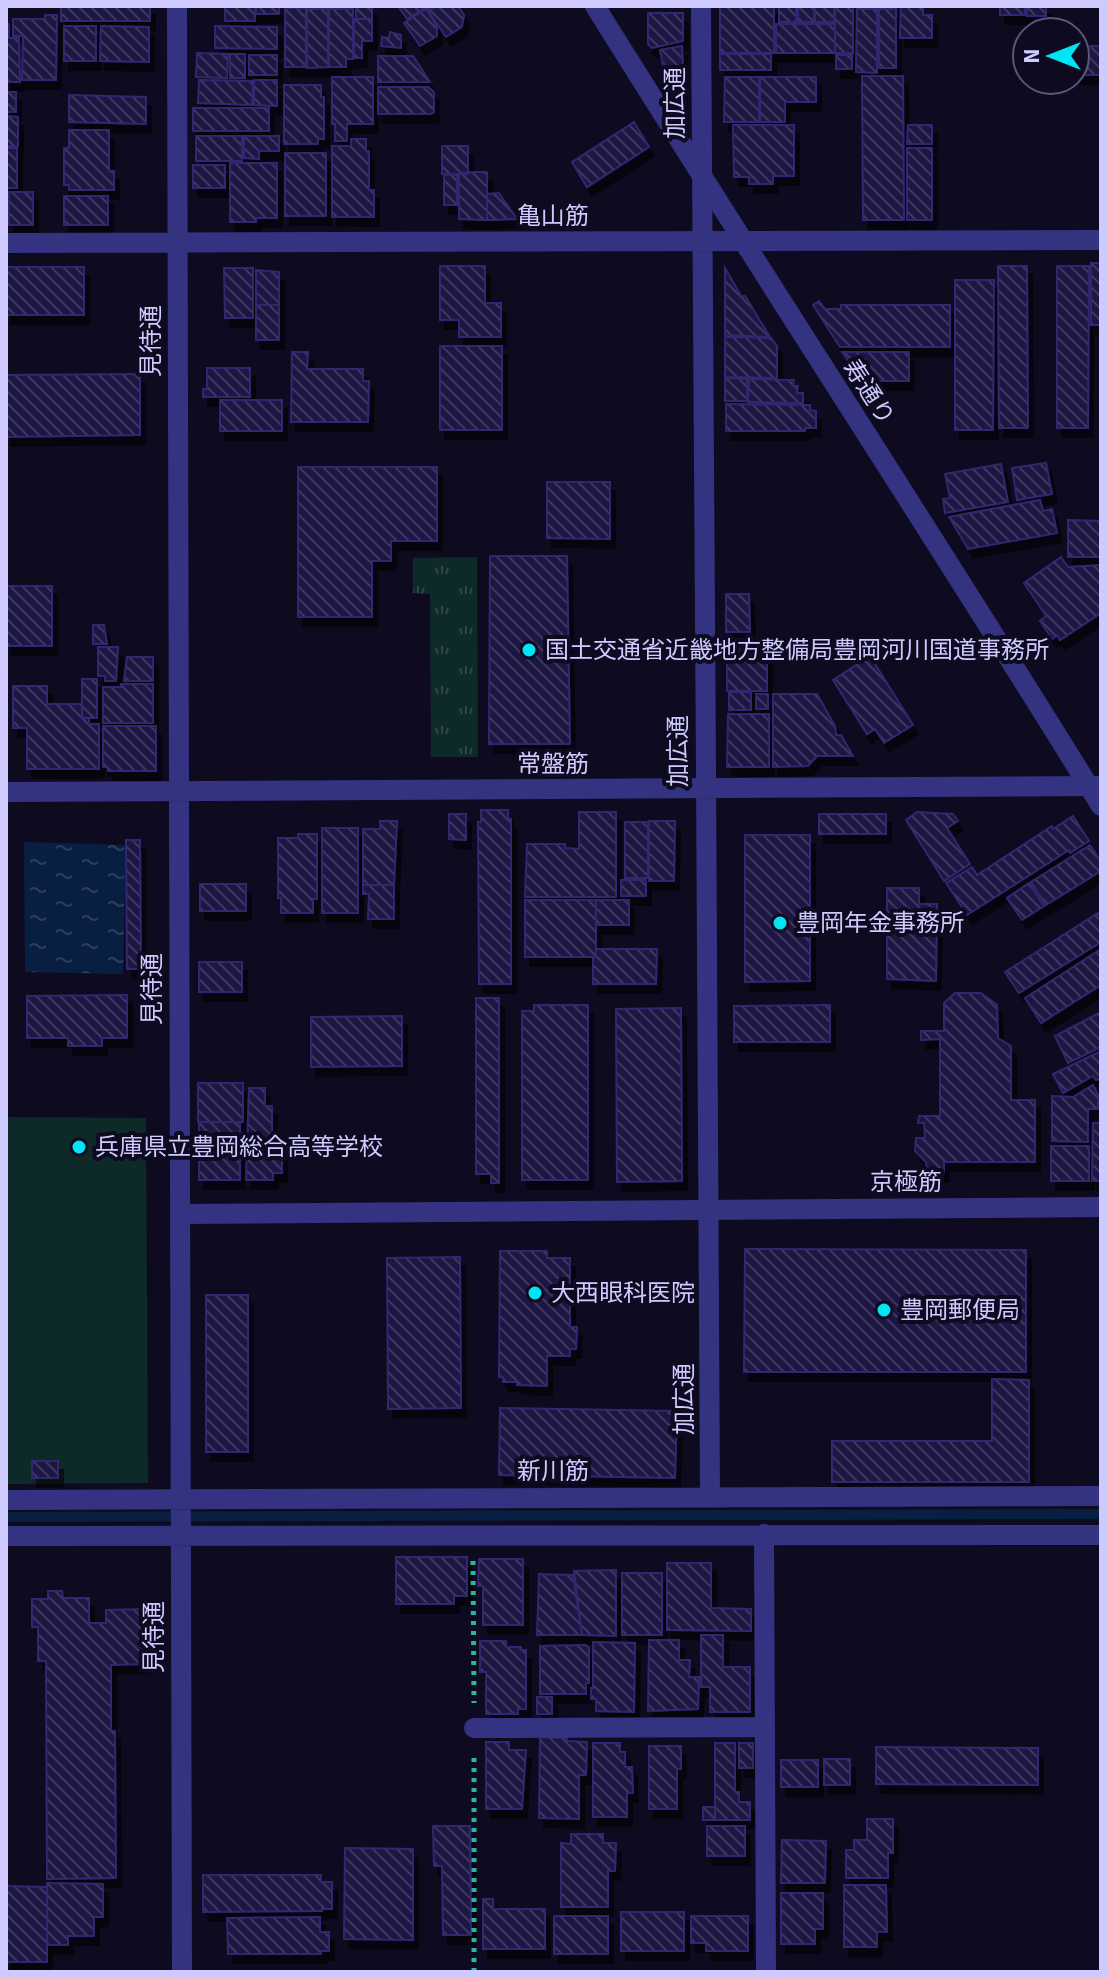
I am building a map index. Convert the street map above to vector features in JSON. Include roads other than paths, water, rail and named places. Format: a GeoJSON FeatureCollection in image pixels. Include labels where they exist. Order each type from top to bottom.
{"type":"FeatureCollection","features":[{"type":"Feature","properties":{"kind":"street","name":"見待通"},"geometry":{"type":"LineString","coordinates":[[177,6],[182,1972]]}},
{"type":"Feature","properties":{"kind":"street","name":"寿通り"},"geometry":{"type":"LineString","coordinates":[[595,6],[741,242],[1095,786],[1101,806]]}},
{"type":"Feature","properties":{"kind":"street","name":"加広通"},"geometry":{"type":"LineString","coordinates":[[701,6],[705,789],[711,1210],[710,1496]]}},
{"type":"Feature","properties":{"kind":"street","name":"亀山筋"},"geometry":{"type":"LineString","coordinates":[[6,243],[1101,240]]}},
{"type":"Feature","properties":{"kind":"street","name":"常盤筋"},"geometry":{"type":"LineString","coordinates":[[6,792],[1095,786]]}},
{"type":"Feature","properties":{"kind":"street","name":"京極筋"},"geometry":{"type":"LineString","coordinates":[[180,1214],[1101,1207]]}},
{"type":"Feature","properties":{"kind":"street","name":"新川筋"},"geometry":{"type":"LineString","coordinates":[[6,1500],[1101,1496]]}},
{"type":"Feature","properties":{"kind":"street"},"geometry":{"type":"LineString","coordinates":[[764,1534],[766,1972]]}},
{"type":"Feature","properties":{"kind":"street"},"geometry":{"type":"LineString","coordinates":[[6,1536],[1101,1535]]}},
{"type":"Feature","properties":{"kind":"street"},"geometry":{"type":"LineString","coordinates":[[474,1728],[764,1727]]}},
{"type":"Feature","properties":{"kind":"water"},"geometry":{"type":"Polygon","coordinates":[[[24,842],[126,845],[123,974],[25,972],[24,842]]]}},
{"type":"Feature","properties":{"kind":"waterway"},"geometry":{"type":"LineString","coordinates":[[6,1517],[1101,1514]]}},
{"type":"Feature","properties":{"kind":"place","name":"国土交通省近畿地方整備局豊岡河川国道事務所"},"geometry":{"type":"Point","coordinates":[529,650]}},
{"type":"Feature","properties":{"kind":"place","name":"豊岡年金事務所"},"geometry":{"type":"Point","coordinates":[780,923]}},
{"type":"Feature","properties":{"kind":"place","name":"兵庫県立豊岡総合高等学校"},"geometry":{"type":"Point","coordinates":[79,1147]}},
{"type":"Feature","properties":{"kind":"place","name":"大西眼科医院"},"geometry":{"type":"Point","coordinates":[535,1293]}},
{"type":"Feature","properties":{"kind":"place","name":"豊岡郵便局"},"geometry":{"type":"Point","coordinates":[884,1310]}}]}
